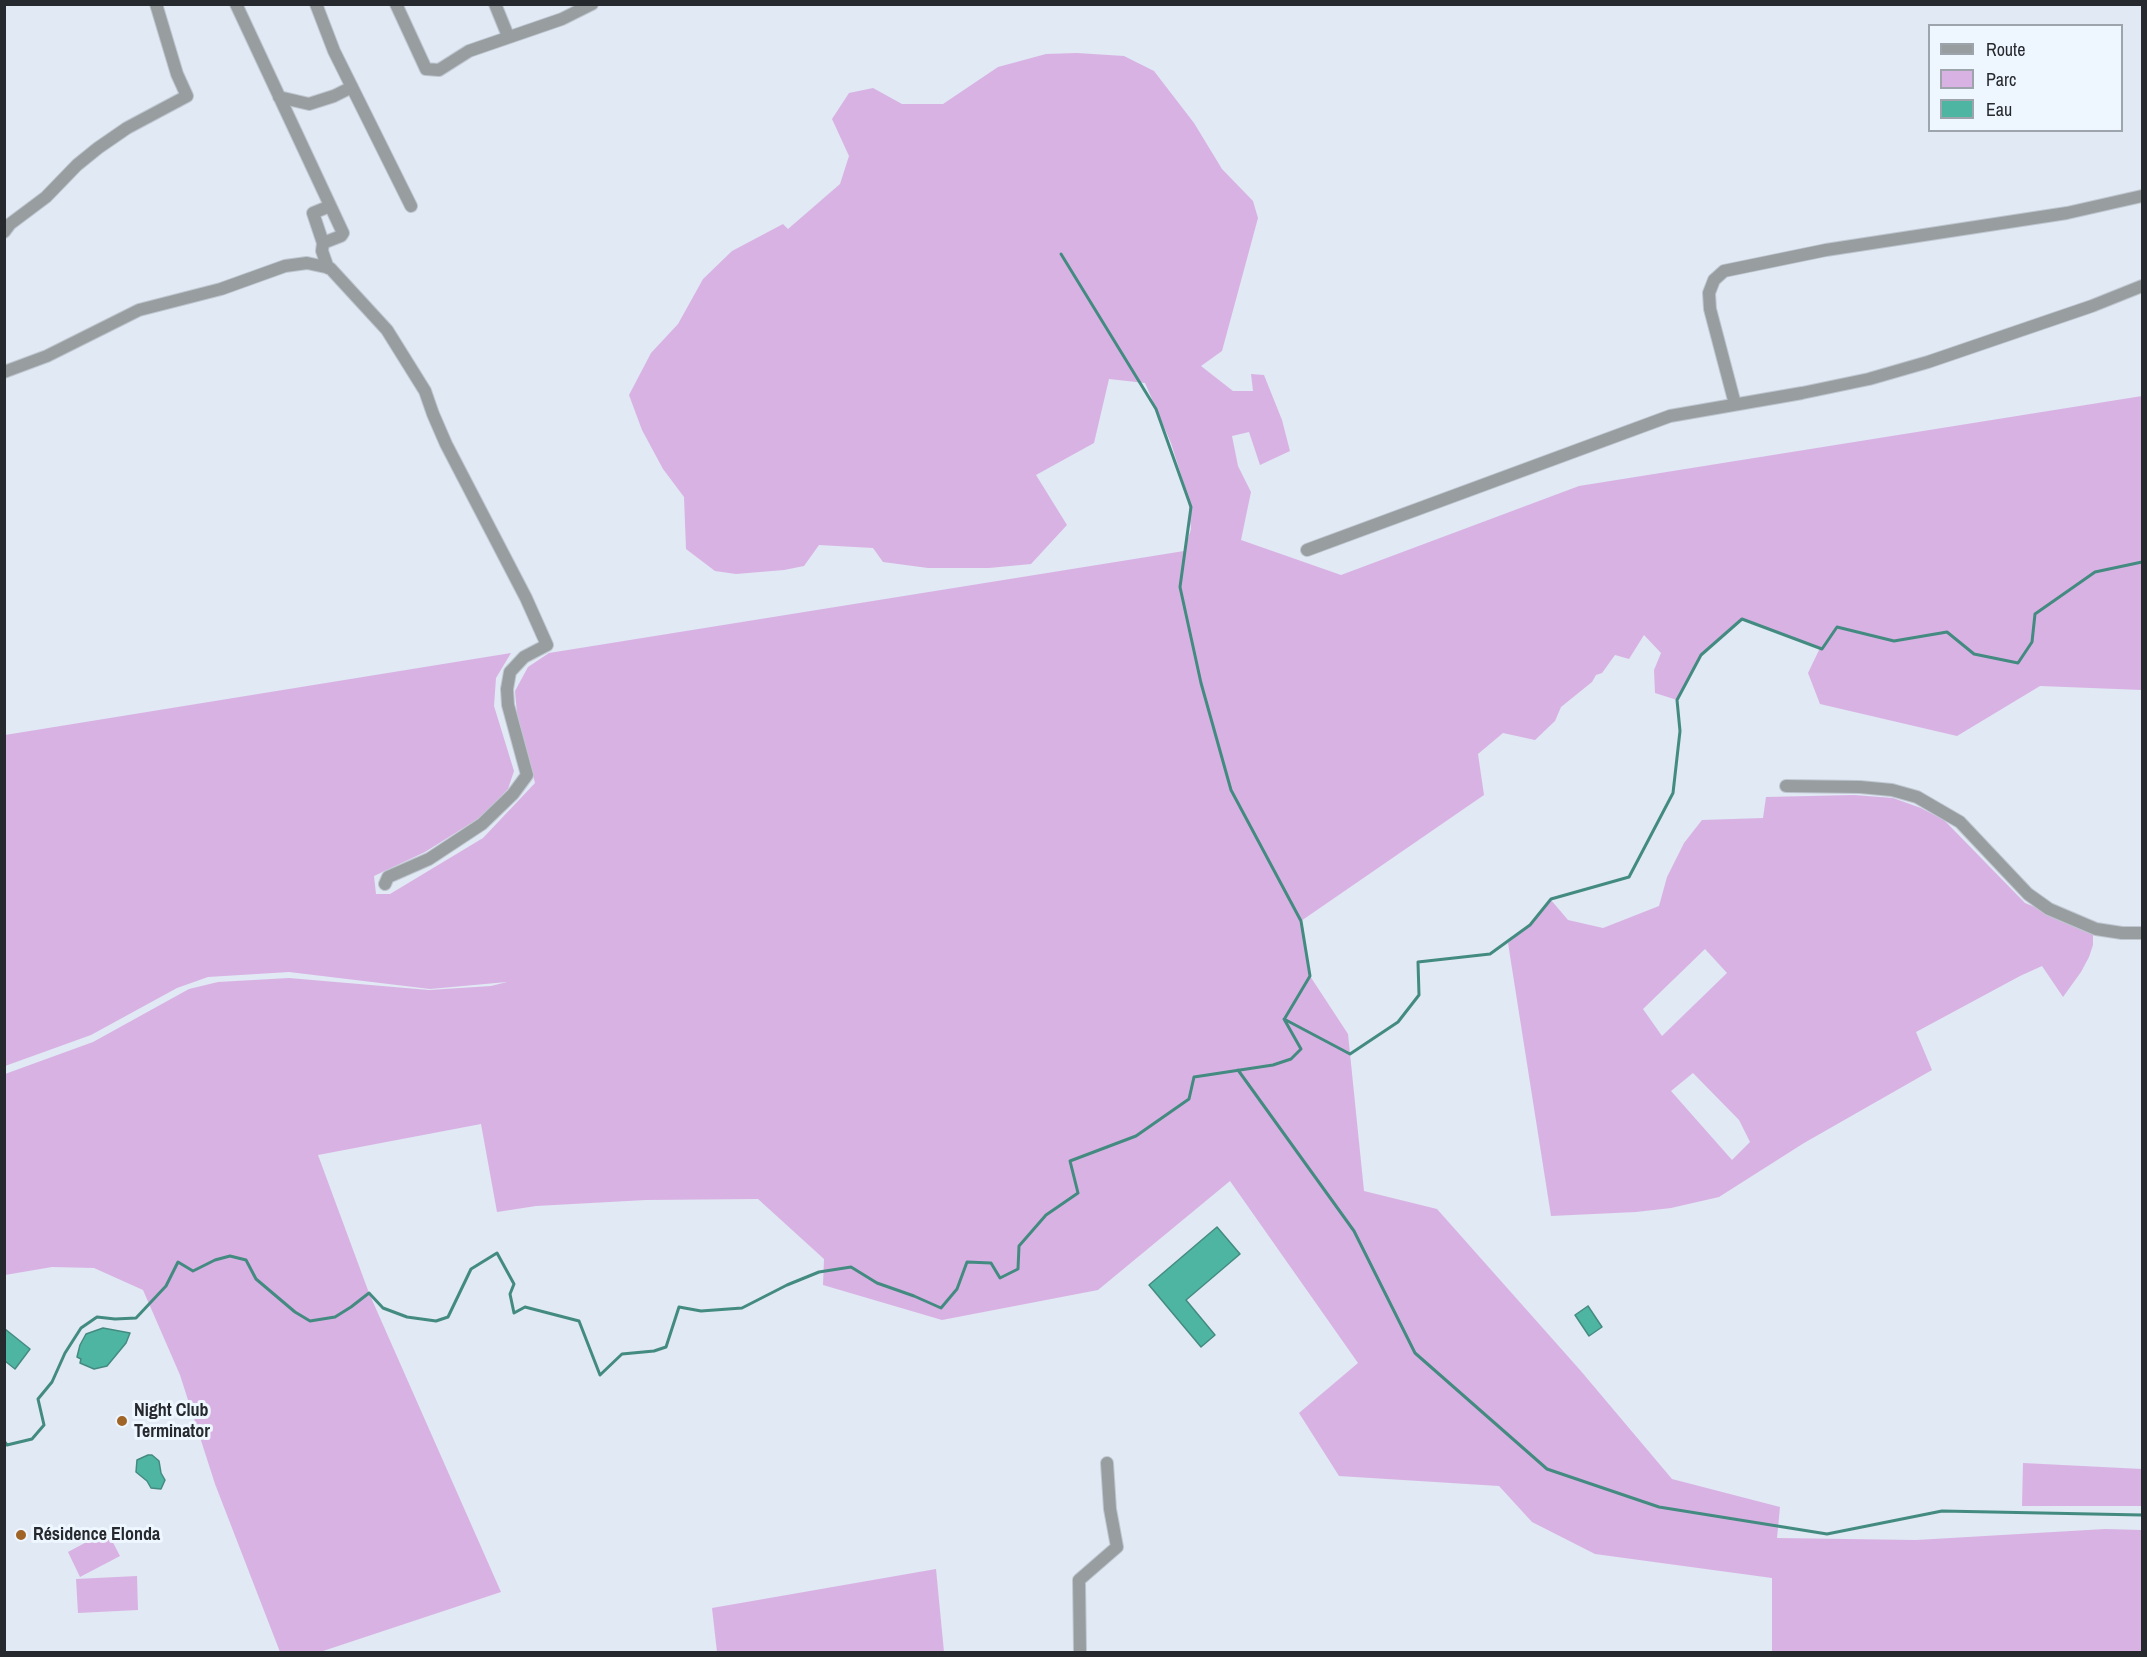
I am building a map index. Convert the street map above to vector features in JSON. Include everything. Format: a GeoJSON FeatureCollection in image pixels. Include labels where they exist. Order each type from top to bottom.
{"type":"FeatureCollection","features":[{"type":"Feature","properties":{"kind":"street"},"geometry":{"type":"LineString","coordinates":[[4,232],[10,224],[45,197],[98,148],[127,128],[187,96],[177,75],[156,4]]}},
{"type":"Feature","properties":{"kind":"street"},"geometry":{"type":"LineString","coordinates":[[236,4],[343,232],[341,236],[322,243]]}},
{"type":"Feature","properties":{"kind":"street"},"geometry":{"type":"LineString","coordinates":[[316,4],[333,51],[411,206]]}},
{"type":"Feature","properties":{"kind":"street"},"geometry":{"type":"LineString","coordinates":[[495,4],[508,36]]}},
{"type":"Feature","properties":{"kind":"street"},"geometry":{"type":"LineString","coordinates":[[401,7],[426,69],[439,70],[470,51],[562,19],[592,4]]}},
{"type":"Feature","properties":{"kind":"street"},"geometry":{"type":"LineString","coordinates":[[279,97],[309,104],[352,87]]}},
{"type":"Feature","properties":{"kind":"street"},"geometry":{"type":"LineString","coordinates":[[1735,404],[1710,309],[1709,293],[1714,280],[1724,271],[1826,250],[2067,213],[2142,196]]}},
{"type":"Feature","properties":{"kind":"street"},"geometry":{"type":"LineString","coordinates":[[330,206],[313,213],[318,224],[322,251],[328,268],[387,330],[425,391],[451,455],[526,598],[547,645],[524,657],[510,672],[507,689],[508,705],[526,775],[520,784],[501,807],[482,824],[429,859],[388,877],[385,884]]}},
{"type":"Feature","properties":{"kind":"street"},"geometry":{"type":"LineString","coordinates":[[4,372],[47,356],[139,310],[220,289],[285,266],[307,263],[328,268]]}},
{"type":"Feature","properties":{"kind":"street"},"geometry":{"type":"LineString","coordinates":[[1307,550],[1670,416],[1802,393],[1877,377],[2092,306],[2142,286]]}},
{"type":"Feature","properties":{"kind":"street"},"geometry":{"type":"LineString","coordinates":[[1786,786],[1860,787],[1892,790],[1917,797],[1960,822],[2028,894],[2049,909],[2096,929],[2142,933]]}},
{"type":"Feature","properties":{"kind":"street"},"geometry":{"type":"LineString","coordinates":[[1080,1653],[1079,1580],[1117,1547],[1110,1509],[1107,1463]]}},
{"type":"Feature","properties":{"kind":"green space"},"geometry":{"type":"Polygon","coordinates":[[[1046,54],[1124,56],[1154,71],[1194,123],[1222,169],[1253,201],[1258,218],[1222,351],[1201,366],[1233,391],[1253,391],[1251,374],[1264,375],[1282,420],[1290,451],[1260,465],[1249,432],[1232,436],[1238,466],[1251,492],[1241,540],[1341,575],[1579,486],[2142,396],[2142,690],[2040,686],[1957,736],[1820,704],[1808,673],[1820,648],[1742,619],[1701,654],[1677,700],[1655,693],[1654,670],[1661,653],[1644,635],[1629,659],[1615,655],[1602,673],[1596,675],[1592,682],[1561,707],[1555,721],[1535,740],[1503,733],[1478,754],[1484,795],[1301,921],[1310,976],[1348,1034],[1364,1191],[1437,1209],[1580,1370],[1672,1479],[1780,1507],[1777,1538],[1916,1540],[2105,1529],[2142,1530],[2142,1652],[1772,1652],[1772,1578],[1595,1554],[1532,1522],[1499,1486],[1339,1476],[1299,1413],[1358,1363],[1230,1181],[1098,1290],[942,1320],[823,1285],[824,1259],[758,1199],[646,1200],[536,1206],[497,1212],[481,1124],[318,1155],[369,1293],[501,1592],[320,1652],[280,1652],[215,1484],[180,1375],[143,1290],[94,1268],[52,1267],[5,1275],[5,1074],[93,1042],[189,989],[218,982],[289,978],[429,990],[491,986],[507,982],[430,989],[289,972],[208,977],[177,988],[91,1035],[5,1066],[5,735],[511,653],[496,678],[494,706],[514,771],[508,789],[484,815],[425,852],[374,876],[376,894],[390,894],[483,838],[535,783],[517,714],[515,691],[528,667],[549,653],[1184,551],[1191,529],[1188,497],[1171,443],[1145,383],[1109,379],[1094,443],[1036,475],[1067,525],[1031,564],[989,568],[928,568],[883,562],[873,548],[819,545],[804,566],[736,574],[715,571],[686,549],[684,497],[663,469],[642,430],[629,395],[651,353],[678,324],[703,279],[732,251],[783,224],[788,229],[840,184],[849,156],[832,119],[849,93],[873,88],[902,104],[943,104],[998,67],[1046,54]]]}},
{"type":"Feature","properties":{"kind":"green space"},"geometry":{"type":"Polygon","coordinates":[[[1854,795],[1893,798],[1921,808],[1944,820],[2025,903],[2093,931],[2093,945],[2089,957],[2063,997],[2042,966],[1916,1032],[1932,1070],[1804,1143],[1719,1197],[1671,1208],[1636,1212],[1551,1216],[1508,943],[1531,925],[1551,900],[1568,920],[1603,928],[1659,906],[1667,877],[1684,843],[1702,820],[1763,818],[1766,797],[1854,795]],[[1705,949],[1643,1009],[1662,1036],[1727,973],[1705,949]],[[1693,1073],[1671,1091],[1732,1160],[1750,1142],[1739,1120],[1693,1073]]]}},
{"type":"Feature","properties":{"kind":"green space"},"geometry":{"type":"Polygon","coordinates":[[[2023,1463],[2142,1469],[2142,1506],[2022,1506],[2023,1463]]]}},
{"type":"Feature","properties":{"kind":"green space"},"geometry":{"type":"Polygon","coordinates":[[[107,1531],[120,1556],[80,1577],[68,1552],[107,1531]]]}},
{"type":"Feature","properties":{"kind":"green space"},"geometry":{"type":"Polygon","coordinates":[[[936,1569],[944,1652],[717,1652],[712,1608],[936,1569]]]}},
{"type":"Feature","properties":{"kind":"green space"},"geometry":{"type":"Polygon","coordinates":[[[137,1576],[138,1610],[78,1613],[76,1579],[137,1576]]]}},
{"type":"Feature","properties":{"kind":"water"},"geometry":{"type":"Polygon","coordinates":[[[1217,1227],[1240,1254],[1186,1300],[1215,1335],[1201,1347],[1149,1285],[1217,1227]]]}},
{"type":"Feature","properties":{"kind":"water"},"geometry":{"type":"Polygon","coordinates":[[[1588,1306],[1602,1327],[1589,1336],[1575,1315],[1588,1306]]]}},
{"type":"Feature","properties":{"kind":"water"},"geometry":{"type":"Polygon","coordinates":[[[103,1328],[130,1333],[126,1343],[107,1366],[94,1369],[80,1363],[81,1359],[77,1357],[86,1334],[103,1328]]]}},
{"type":"Feature","properties":{"kind":"water"},"geometry":{"type":"Polygon","coordinates":[[[5,1329],[30,1349],[15,1369],[5,1361],[5,1329]]]}},
{"type":"Feature","properties":{"kind":"water"},"geometry":{"type":"Polygon","coordinates":[[[152,1455],[159,1461],[165,1480],[161,1489],[151,1488],[147,1481],[136,1472],[137,1460],[152,1455]]]}},
{"type":"Feature","properties":{"kind":"waterway"},"geometry":{"type":"LineString","coordinates":[[1061,254],[1156,409],[1191,507],[1180,587],[1201,683],[1231,790],[1301,921],[1310,976],[1285,1018]]}},
{"type":"Feature","properties":{"kind":"waterway"},"geometry":{"type":"LineString","coordinates":[[4,1441],[7,1445],[32,1439],[44,1425],[38,1399],[52,1382],[65,1353],[81,1328],[97,1317],[136,1318],[166,1286],[178,1262],[193,1271],[215,1260],[230,1256],[246,1260],[256,1279],[295,1312],[310,1321],[335,1317],[369,1293],[383,1308],[407,1317],[436,1321],[448,1317],[471,1269],[497,1253],[514,1284],[510,1294],[514,1313],[525,1307],[579,1321],[600,1375],[622,1354],[654,1351],[666,1347],[679,1307],[701,1311],[742,1308],[819,1272],[851,1267],[877,1283],[941,1308],[957,1289],[967,1262],[991,1263],[1000,1278],[1018,1269],[1019,1246],[1046,1215],[1078,1193],[1070,1161],[1136,1136],[1189,1099],[1194,1077],[1273,1065],[1291,1059],[1301,1049],[1284,1019],[1350,1054],[1398,1022],[1419,995],[1418,962],[1490,954],[1530,925],[1551,899],[1629,877],[1673,793],[1680,731],[1677,700],[1701,655],[1742,619],[1822,649],[1837,627],[1894,641],[1947,632],[1974,654],[2018,663],[2032,642],[2035,614],[2095,572],[2142,562]]}},
{"type":"Feature","properties":{"kind":"waterway"},"geometry":{"type":"LineString","coordinates":[[1238,1070],[1354,1231],[1415,1353],[1547,1469],[1659,1507],[1827,1534],[1942,1511],[2142,1515]]}},
{"type":"Feature","properties":{"kind":"place","name":"Night Club Terminator"},"geometry":{"type":"Point","coordinates":[122,1421]}},
{"type":"Feature","properties":{"kind":"place","name":"Résidence Elonda"},"geometry":{"type":"Point","coordinates":[21,1535]}}]}
